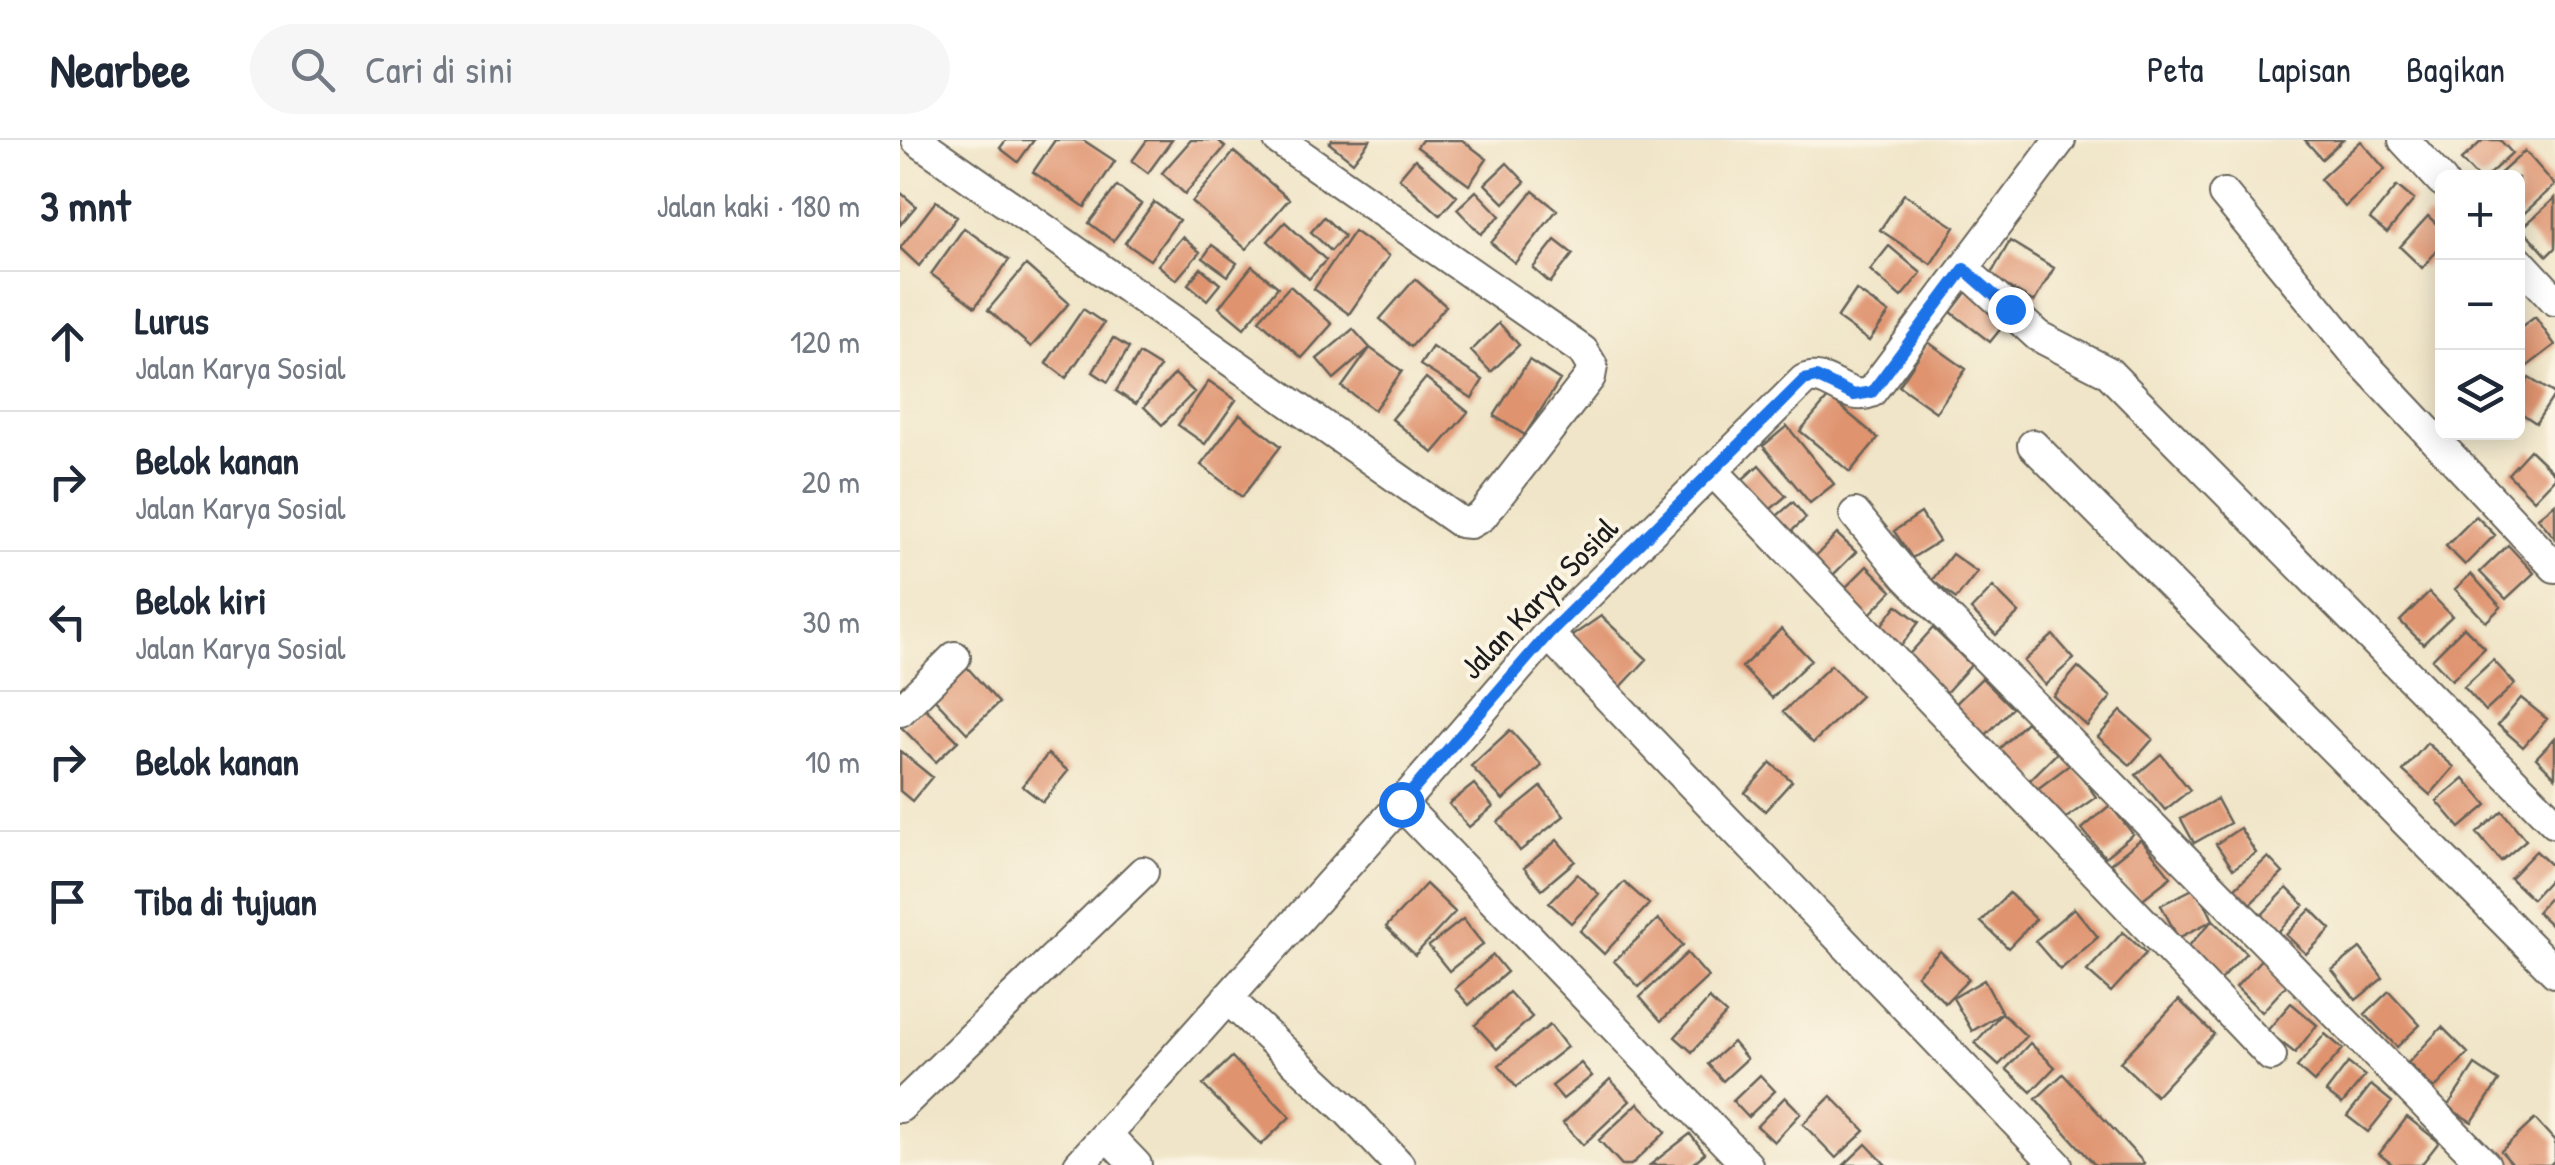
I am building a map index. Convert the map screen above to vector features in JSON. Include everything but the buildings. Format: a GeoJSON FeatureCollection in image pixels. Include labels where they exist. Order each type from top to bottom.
{"type":"FeatureCollection","features":[{"type":"Feature","properties":{"kind":"street"},"geometry":{"type":"LineString","coordinates":[[916,140],[1444,511],[1460,522],[1470,523],[1482,516],[1542,439],[1590,377],[1592,366],[1583,351],[1279,140]]}},
{"type":"Feature","properties":{"kind":"street","name":"Jalan Karya Sosial"},"geometry":{"type":"LineString","coordinates":[[1079,1165],[1548,634],[1804,380],[1812,376],[1854,395],[1872,392],[2060,140]]}},
{"type":"Feature","properties":{"kind":"street"},"geometry":{"type":"LineString","coordinates":[[2404,140],[2435,173]]}},
{"type":"Feature","properties":{"kind":"street"},"geometry":{"type":"LineString","coordinates":[[2224,194],[2363,363],[2555,567]]}},
{"type":"Feature","properties":{"kind":"street"},"geometry":{"type":"LineString","coordinates":[[2525,268],[2555,300]]}},
{"type":"Feature","properties":{"kind":"street"},"geometry":{"type":"LineString","coordinates":[[1964,269],[2038,336],[2108,372],[2555,823]]}},
{"type":"Feature","properties":{"kind":"street"},"geometry":{"type":"LineString","coordinates":[[2033,445],[2555,972]]}},
{"type":"Feature","properties":{"kind":"street"},"geometry":{"type":"LineString","coordinates":[[1712,470],[2271,1056]]}},
{"type":"Feature","properties":{"kind":"street"},"geometry":{"type":"LineString","coordinates":[[1855,514],[1948,619],[2485,1165]]}},
{"type":"Feature","properties":{"kind":"street"},"geometry":{"type":"LineString","coordinates":[[1548,634],[2057,1165]]}},
{"type":"Feature","properties":{"kind":"street"},"geometry":{"type":"LineString","coordinates":[[900,711],[955,657]]}},
{"type":"Feature","properties":{"kind":"street"},"geometry":{"type":"LineString","coordinates":[[1401,804],[1747,1165]]}},
{"type":"Feature","properties":{"kind":"street"},"geometry":{"type":"LineString","coordinates":[[900,1107],[1143,872]]}},
{"type":"Feature","properties":{"kind":"street"},"geometry":{"type":"LineString","coordinates":[[1227,998],[1399,1165]]}},
{"type":"Feature","properties":{"kind":"street"},"geometry":{"type":"LineString","coordinates":[[1106,1134],[1136,1165]]}},
{"type":"Feature","properties":{"kind":"route"},"geometry":{"type":"LineString","coordinates":[[1401,804],[1548,634],[1804,380],[1816,377],[1854,395],[1872,392],[1964,269],[2010,309]]}}]}
